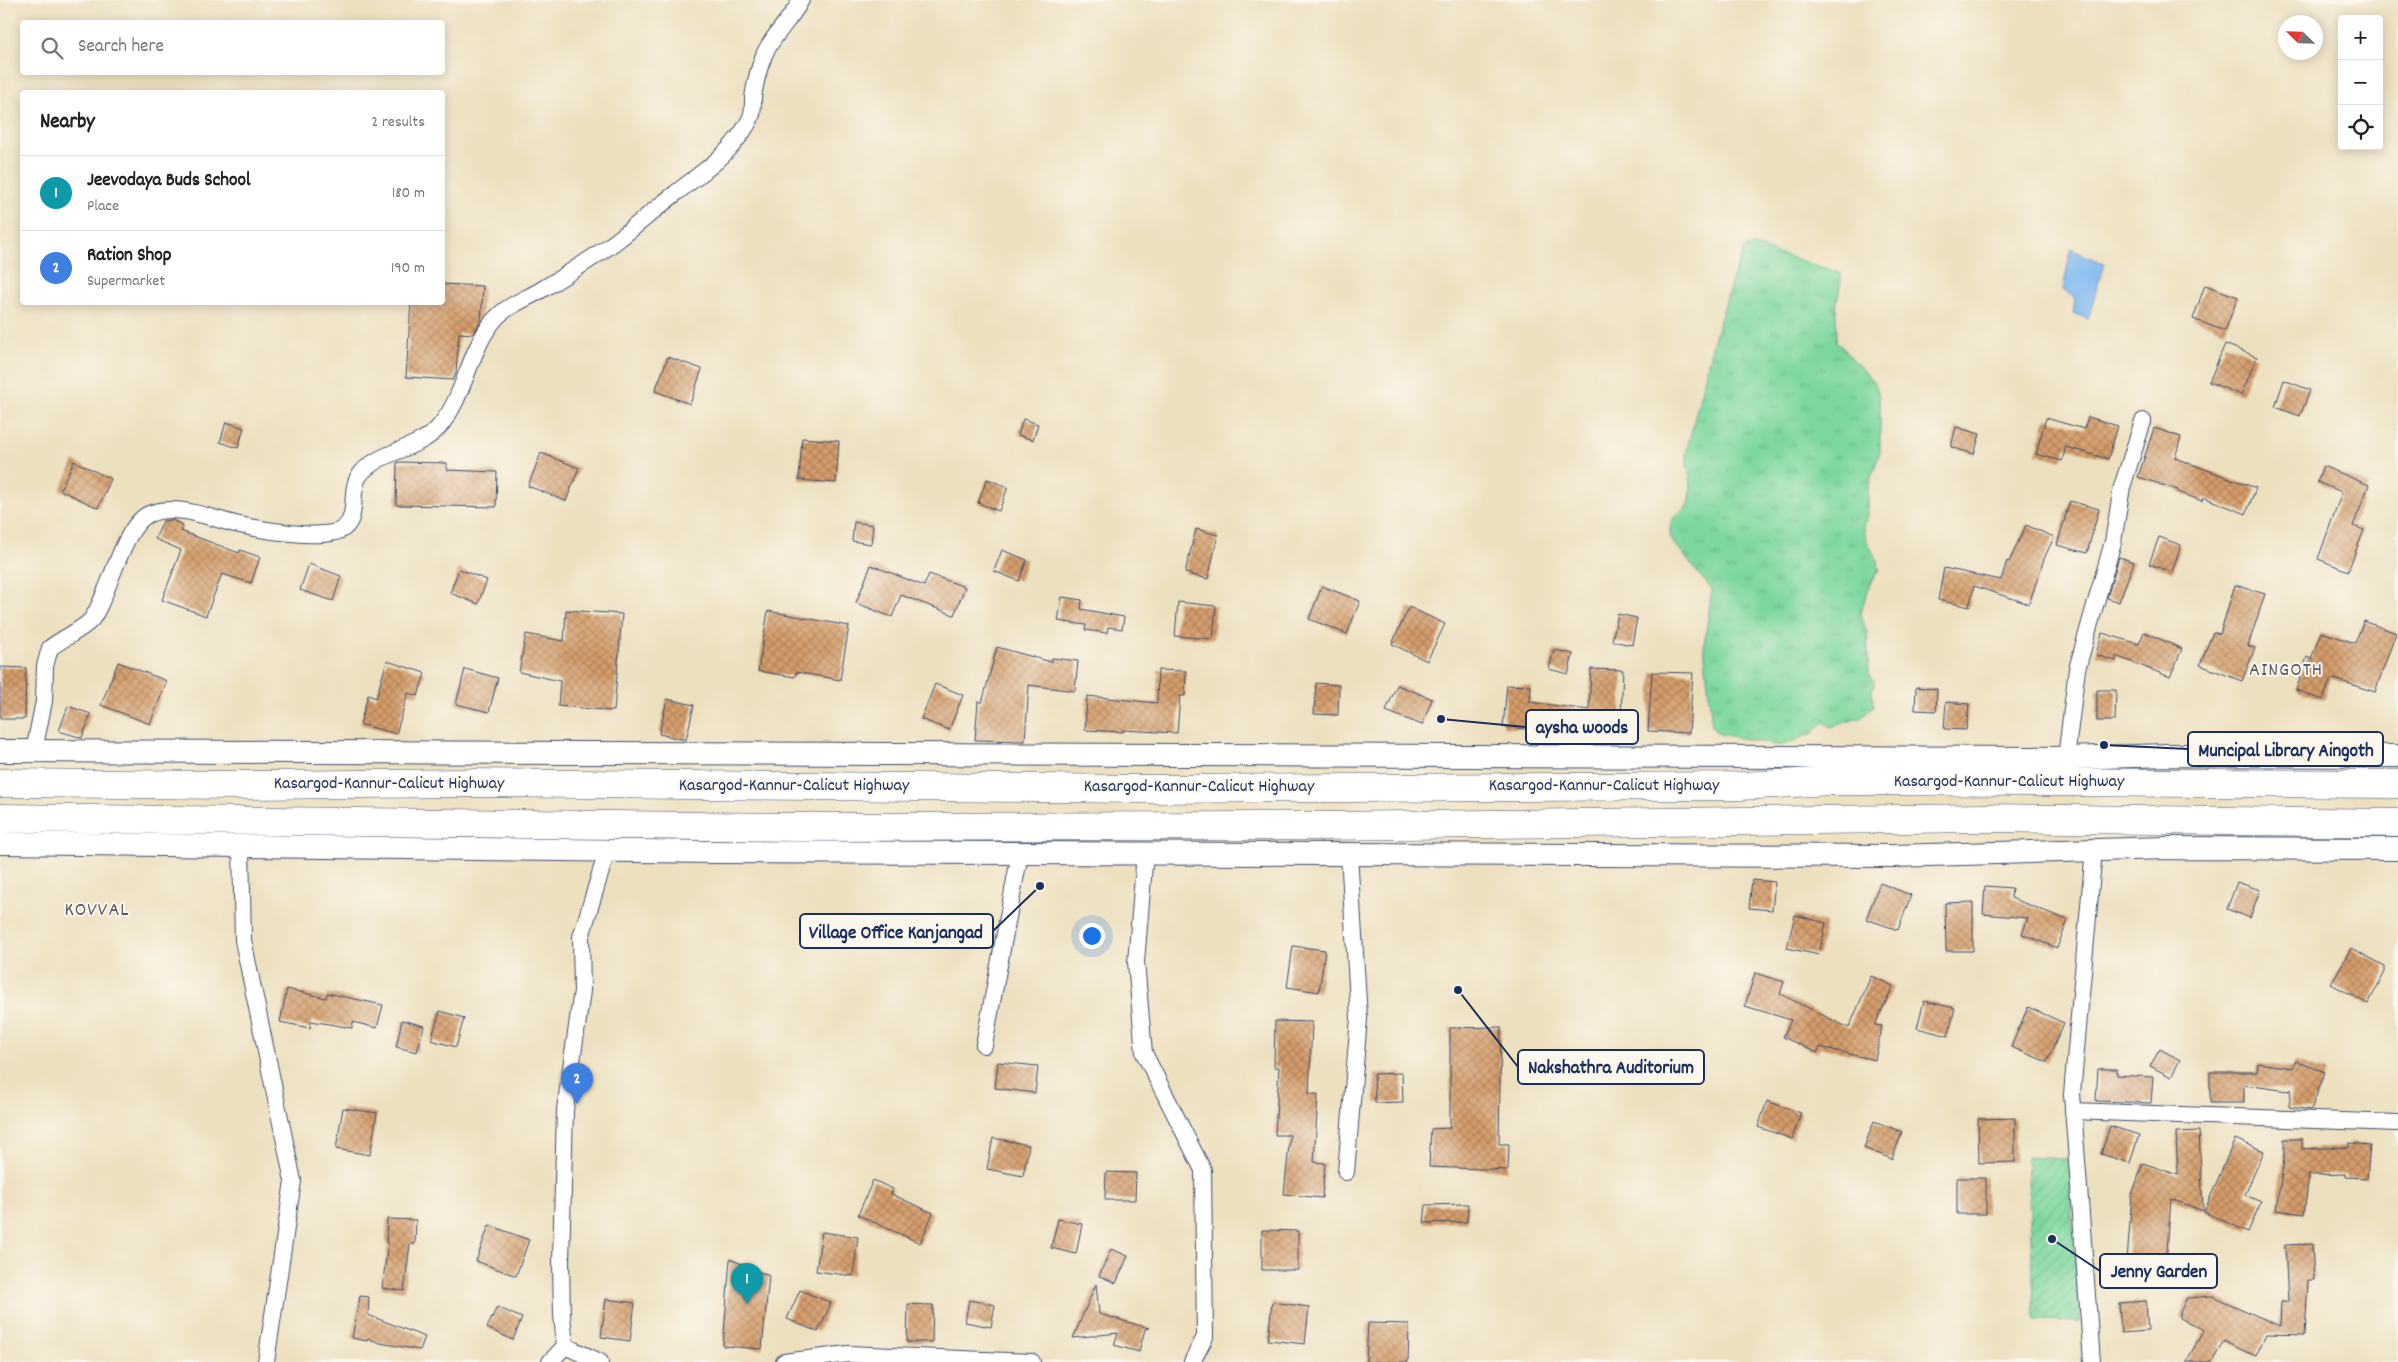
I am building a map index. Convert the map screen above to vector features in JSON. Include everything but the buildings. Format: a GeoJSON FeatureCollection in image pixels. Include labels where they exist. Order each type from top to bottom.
{"type":"FeatureCollection","features":[{"type":"Feature","properties":{"kind":"highway","name":"Kasargod-Kannur-Calicut Highway"},"geometry":{"type":"LineString","coordinates":[[0,783],[248,785],[473,783],[1138,789],[1740,786],[1833,781],[2398,784]]}},
{"type":"Feature","properties":{"kind":"highway","name":"Kasargod-Kannur-Calicut Highway"},"geometry":{"type":"LineString","coordinates":[[0,818],[785,826],[1311,826],[1988,818],[2398,823]]}},
{"type":"Feature","properties":{"kind":"street"},"geometry":{"type":"LineString","coordinates":[[34,751],[44,701],[46,661],[50,648],[92,619],[126,543],[144,516],[165,510],[192,512],[238,524],[306,535],[324,534],[344,528],[349,521],[354,504],[354,486],[360,475],[372,465],[417,443],[438,429],[450,410],[479,344],[491,323],[508,307],[540,290],[614,243],[713,164],[738,139],[752,114],[753,95],[764,54],[774,37],[788,22],[801,0]]}},
{"type":"Feature","properties":{"kind":"street"},"geometry":{"type":"LineString","coordinates":[[2066,758],[2077,669],[2113,542],[2122,488],[2143,420]]}},
{"type":"Feature","properties":{"kind":"street"},"geometry":{"type":"LineString","coordinates":[[0,751],[2066,758],[2168,755],[2398,756]]}},
{"type":"Feature","properties":{"kind":"street"},"geometry":{"type":"LineString","coordinates":[[0,843],[1020,853],[1893,856],[2167,848],[2398,850]]}},
{"type":"Feature","properties":{"kind":"street"},"geometry":{"type":"LineString","coordinates":[[241,846],[243,940],[293,1181],[266,1362]]}},
{"type":"Feature","properties":{"kind":"street"},"geometry":{"type":"LineString","coordinates":[[550,1362],[565,1346],[562,1315],[561,1261],[565,1110],[582,990],[582,937],[607,850]]}},
{"type":"Feature","properties":{"kind":"street"},"geometry":{"type":"LineString","coordinates":[[2092,1362],[2072,1094],[2094,850]]}},
{"type":"Feature","properties":{"kind":"street"},"geometry":{"type":"LineString","coordinates":[[984,1045],[1020,853]]}},
{"type":"Feature","properties":{"kind":"street"},"geometry":{"type":"LineString","coordinates":[[1145,853],[1136,962],[1144,1053],[1203,1170],[1205,1337],[1192,1362]]}},
{"type":"Feature","properties":{"kind":"street"},"geometry":{"type":"LineString","coordinates":[[1346,1172],[1359,1018],[1349,854]]}},
{"type":"Feature","properties":{"kind":"street"},"geometry":{"type":"LineString","coordinates":[[2073,1111],[2398,1123]]}},
{"type":"Feature","properties":{"kind":"street"},"geometry":{"type":"LineString","coordinates":[[565,1346],[594,1360]]}},
{"type":"Feature","properties":{"kind":"street"},"geometry":{"type":"LineString","coordinates":[[784,1362],[848,1354],[1032,1362]]}},
{"type":"Feature","properties":{"kind":"green space"},"geometry":{"type":"Polygon","coordinates":[[[1754,246],[1841,273],[1836,308],[1836,341],[1875,383],[1880,405],[1880,452],[1868,487],[1868,515],[1864,527],[1866,540],[1878,561],[1879,570],[1871,582],[1860,613],[1867,632],[1869,676],[1875,682],[1872,690],[1873,707],[1862,717],[1831,727],[1824,722],[1813,733],[1781,746],[1720,734],[1712,728],[1704,645],[1712,589],[1673,543],[1670,536],[1671,522],[1687,505],[1691,496],[1686,453],[1713,343],[1732,281],[1745,247],[1754,246]]]}},
{"type":"Feature","properties":{"kind":"green space"},"geometry":{"type":"Polygon","coordinates":[[[2027,1157],[2068,1159],[2080,1321],[2035,1320],[2027,1157]]]}},
{"type":"Feature","properties":{"kind":"water"},"geometry":{"type":"Polygon","coordinates":[[[2071,249],[2104,264],[2088,319],[2073,313],[2075,298],[2063,290],[2071,249]]]}},
{"type":"Feature","properties":{"kind":"place","name":"aysha woods"},"geometry":{"type":"Point","coordinates":[1441,719]}},
{"type":"Feature","properties":{"kind":"place","name":"Muncipal Library Aingoth"},"geometry":{"type":"Point","coordinates":[2104,745]}},
{"type":"Feature","properties":{"kind":"place","name":"Village Office Kanjangad"},"geometry":{"type":"Point","coordinates":[1040,886]}},
{"type":"Feature","properties":{"kind":"place","name":"Nakshathra Auditorium"},"geometry":{"type":"Point","coordinates":[1458,990]}},
{"type":"Feature","properties":{"kind":"place","name":"Ration Shop"},"geometry":{"type":"Point","coordinates":[577,1104]}},
{"type":"Feature","properties":{"kind":"place","name":"Jenny Garden"},"geometry":{"type":"Point","coordinates":[2052,1239]}},
{"type":"Feature","properties":{"kind":"place","name":"Jeevodaya Buds School"},"geometry":{"type":"Point","coordinates":[747,1304]}},
{"type":"Feature","properties":{"kind":"district","name":"AINGOTH"},"geometry":{"type":"Point","coordinates":[2286,671]}},
{"type":"Feature","properties":{"kind":"district","name":"KOVVAL"},"geometry":{"type":"Point","coordinates":[97,911]}}]}
